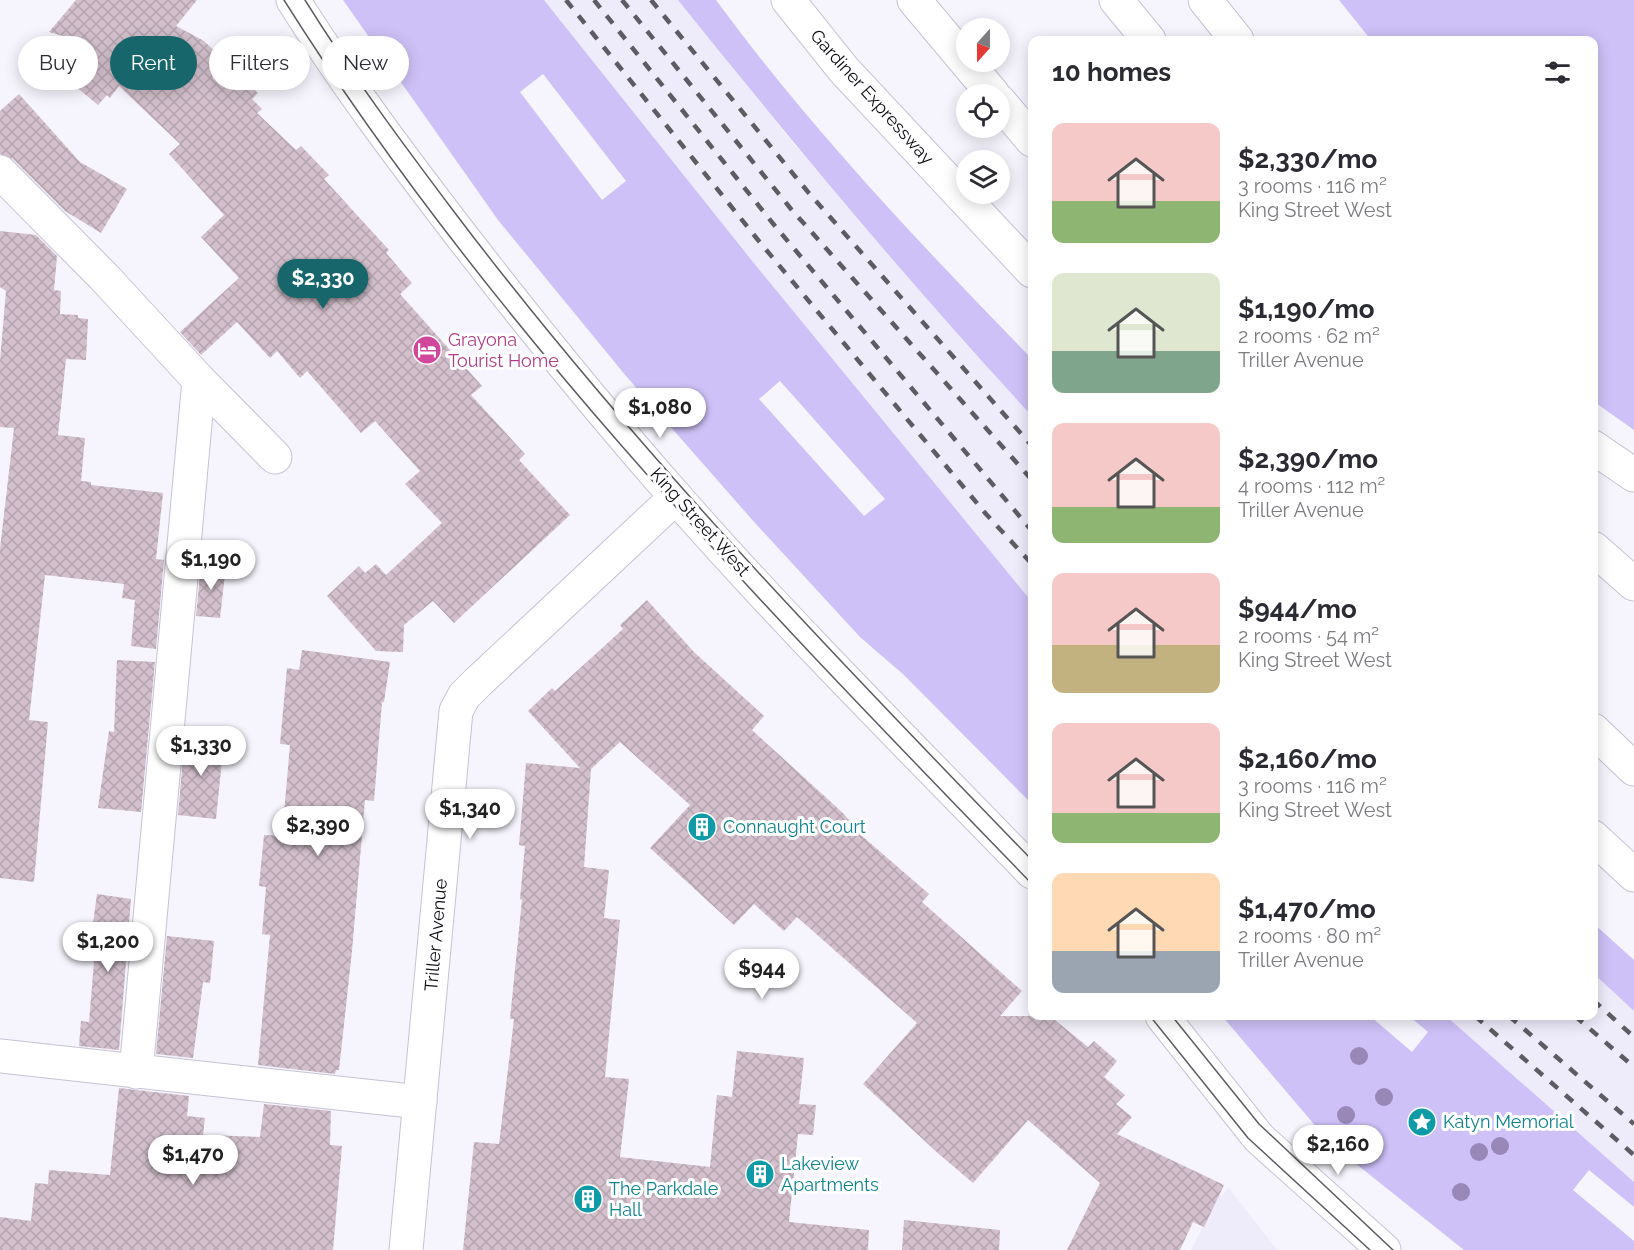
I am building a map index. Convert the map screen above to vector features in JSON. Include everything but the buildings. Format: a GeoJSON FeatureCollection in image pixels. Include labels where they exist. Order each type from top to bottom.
{"type":"FeatureCollection","features":[{"type":"Feature","properties":{"kind":"main road","name":"King Street West"},"geometry":{"type":"LineString","coordinates":[[293,0],[330,60],[424,188],[511,300],[676,497],[788,619],[1028,868]]}},
{"type":"Feature","properties":{"kind":"main road","name":"Gardiner Expressway"},"geometry":{"type":"LineString","coordinates":[[788,0],[844,70],[1028,267]]}},
{"type":"Feature","properties":{"kind":"main road"},"geometry":{"type":"LineString","coordinates":[[914,0],[985,84]]}},
{"type":"Feature","properties":{"kind":"main road"},"geometry":{"type":"LineString","coordinates":[[1116,0],[1146,36]]}},
{"type":"Feature","properties":{"kind":"main road"},"geometry":{"type":"LineString","coordinates":[[1205,0],[1234,36]]}},
{"type":"Feature","properties":{"kind":"main road"},"geometry":{"type":"LineString","coordinates":[[1010,114],[1028,135]]}},
{"type":"Feature","properties":{"kind":"main road"},"geometry":{"type":"LineString","coordinates":[[0,172],[104,277],[275,458]]}},
{"type":"Feature","properties":{"kind":"main road"},"geometry":{"type":"LineString","coordinates":[[136,1072],[199,380]]}},
{"type":"Feature","properties":{"kind":"main road"},"geometry":{"type":"LineString","coordinates":[[1598,450],[1634,475]]}},
{"type":"Feature","properties":{"kind":"main road","name":"Triller Avenue"},"geometry":{"type":"LineString","coordinates":[[406,1250],[456,711],[459,703],[676,497]]}},
{"type":"Feature","properties":{"kind":"main road"},"geometry":{"type":"LineString","coordinates":[[1598,552],[1634,584]]}},
{"type":"Feature","properties":{"kind":"main road"},"geometry":{"type":"LineString","coordinates":[[1598,735],[1634,769]]}},
{"type":"Feature","properties":{"kind":"main road"},"geometry":{"type":"LineString","coordinates":[[1598,842],[1634,875]]}},
{"type":"Feature","properties":{"kind":"main road"},"geometry":{"type":"LineString","coordinates":[[1165,1020],[1259,1138],[1384,1250]]}},
{"type":"Feature","properties":{"kind":"main road"},"geometry":{"type":"LineString","coordinates":[[0,1056],[420,1102]]}},
{"type":"Feature","properties":{"kind":"shaded area"},"geometry":{"type":"Polygon","coordinates":[[[343,0],[544,0],[753,262],[1028,597],[1028,800],[904,675],[860,637],[755,523],[626,376],[498,220],[406,90],[409,90],[409,36],[368,36],[343,0]],[[543,74],[520,92],[602,200],[626,181],[543,74]],[[780,381],[759,399],[864,516],[885,499],[780,381]]]}},
{"type":"Feature","properties":{"kind":"shaded area"},"geometry":{"type":"Polygon","coordinates":[[[544,0],[678,0],[788,137],[962,340],[1028,412],[1028,597],[753,262],[544,0]]]}},
{"type":"Feature","properties":{"kind":"shaded area"},"geometry":{"type":"Polygon","coordinates":[[[678,0],[716,0],[752,48],[828,140],[908,229],[1028,355],[1028,412],[851,211],[678,0]]]}},
{"type":"Feature","properties":{"kind":"shaded area"},"geometry":{"type":"Polygon","coordinates":[[[1339,0],[1634,0],[1634,430],[1598,405],[1598,36],[1368,36],[1339,0]]]}},
{"type":"Feature","properties":{"kind":"shaded area"},"geometry":{"type":"Polygon","coordinates":[[[1598,928],[1634,960],[1634,1011],[1598,978],[1598,928]]]}},
{"type":"Feature","properties":{"kind":"shaded area"},"geometry":{"type":"Polygon","coordinates":[[[1598,978],[1634,1011],[1634,1182],[1451,1020],[1598,1020],[1598,978]]]}},
{"type":"Feature","properties":{"kind":"shaded area"},"geometry":{"type":"Polygon","coordinates":[[[1225,1020],[1375,1020],[1412,1052],[1428,1032],[1414,1020],[1451,1020],[1634,1182],[1634,1207],[1589,1170],[1573,1190],[1634,1241],[1634,1250],[1464,1250],[1330,1143],[1225,1020]]]}},
{"type":"Feature","properties":{"kind":"shaded area"},"geometry":{"type":"Polygon","coordinates":[[[1228,1187],[1277,1250],[1191,1250],[1219,1195],[1223,1196],[1228,1187]]]}},
{"type":"Feature","properties":{"kind":"tram line"},"geometry":{"type":"LineString","coordinates":[[284,0],[364,120],[450,237],[540,350],[732,569],[1028,880]]}},
{"type":"Feature","properties":{"kind":"tram line"},"geometry":{"type":"LineString","coordinates":[[305,0],[359,82],[436,187],[522,299],[661,465],[807,625],[1028,856]]}},
{"type":"Feature","properties":{"kind":"tram line"},"geometry":{"type":"LineString","coordinates":[[1153,1020],[1248,1138],[1370,1250]]}},
{"type":"Feature","properties":{"kind":"tram line"},"geometry":{"type":"LineString","coordinates":[[1175,1020],[1259,1124],[1393,1250]]}},
{"type":"Feature","properties":{"kind":"railway"},"geometry":{"type":"LineString","coordinates":[[566,0],[758,240],[986,514],[1028,560]]}},
{"type":"Feature","properties":{"kind":"railway"},"geometry":{"type":"LineString","coordinates":[[594,0],[775,226],[1028,526]]}},
{"type":"Feature","properties":{"kind":"railway"},"geometry":{"type":"LineString","coordinates":[[622,0],[791,209],[1028,476]]}},
{"type":"Feature","properties":{"kind":"railway"},"geometry":{"type":"LineString","coordinates":[[651,0],[808,192],[1028,441]]}},
{"type":"Feature","properties":{"kind":"railway"},"geometry":{"type":"LineString","coordinates":[[1598,1005],[1634,1037]]}},
{"type":"Feature","properties":{"kind":"railway"},"geometry":{"type":"LineString","coordinates":[[1480,1020],[1634,1155]]}},
{"type":"Feature","properties":{"kind":"railway"},"geometry":{"type":"LineString","coordinates":[[1514,1020],[1634,1124]]}},
{"type":"Feature","properties":{"kind":"railway"},"geometry":{"type":"LineString","coordinates":[[1580,1020],[1634,1067]]}},
{"type":"Feature","properties":{"kind":"place","name":"Grayona Tourist Home"},"geometry":{"type":"Point","coordinates":[427,350]}},
{"type":"Feature","properties":{"kind":"place","name":"Connaught Court"},"geometry":{"type":"Point","coordinates":[702,827]}},
{"type":"Feature","properties":{"kind":"place","name":"Katyn Memorial"},"geometry":{"type":"Point","coordinates":[1422,1122]}},
{"type":"Feature","properties":{"kind":"place","name":"Lakeview Apartments"},"geometry":{"type":"Point","coordinates":[760,1174]}},
{"type":"Feature","properties":{"kind":"place","name":"The Parkdale Hall"},"geometry":{"type":"Point","coordinates":[588,1199]}}]}
